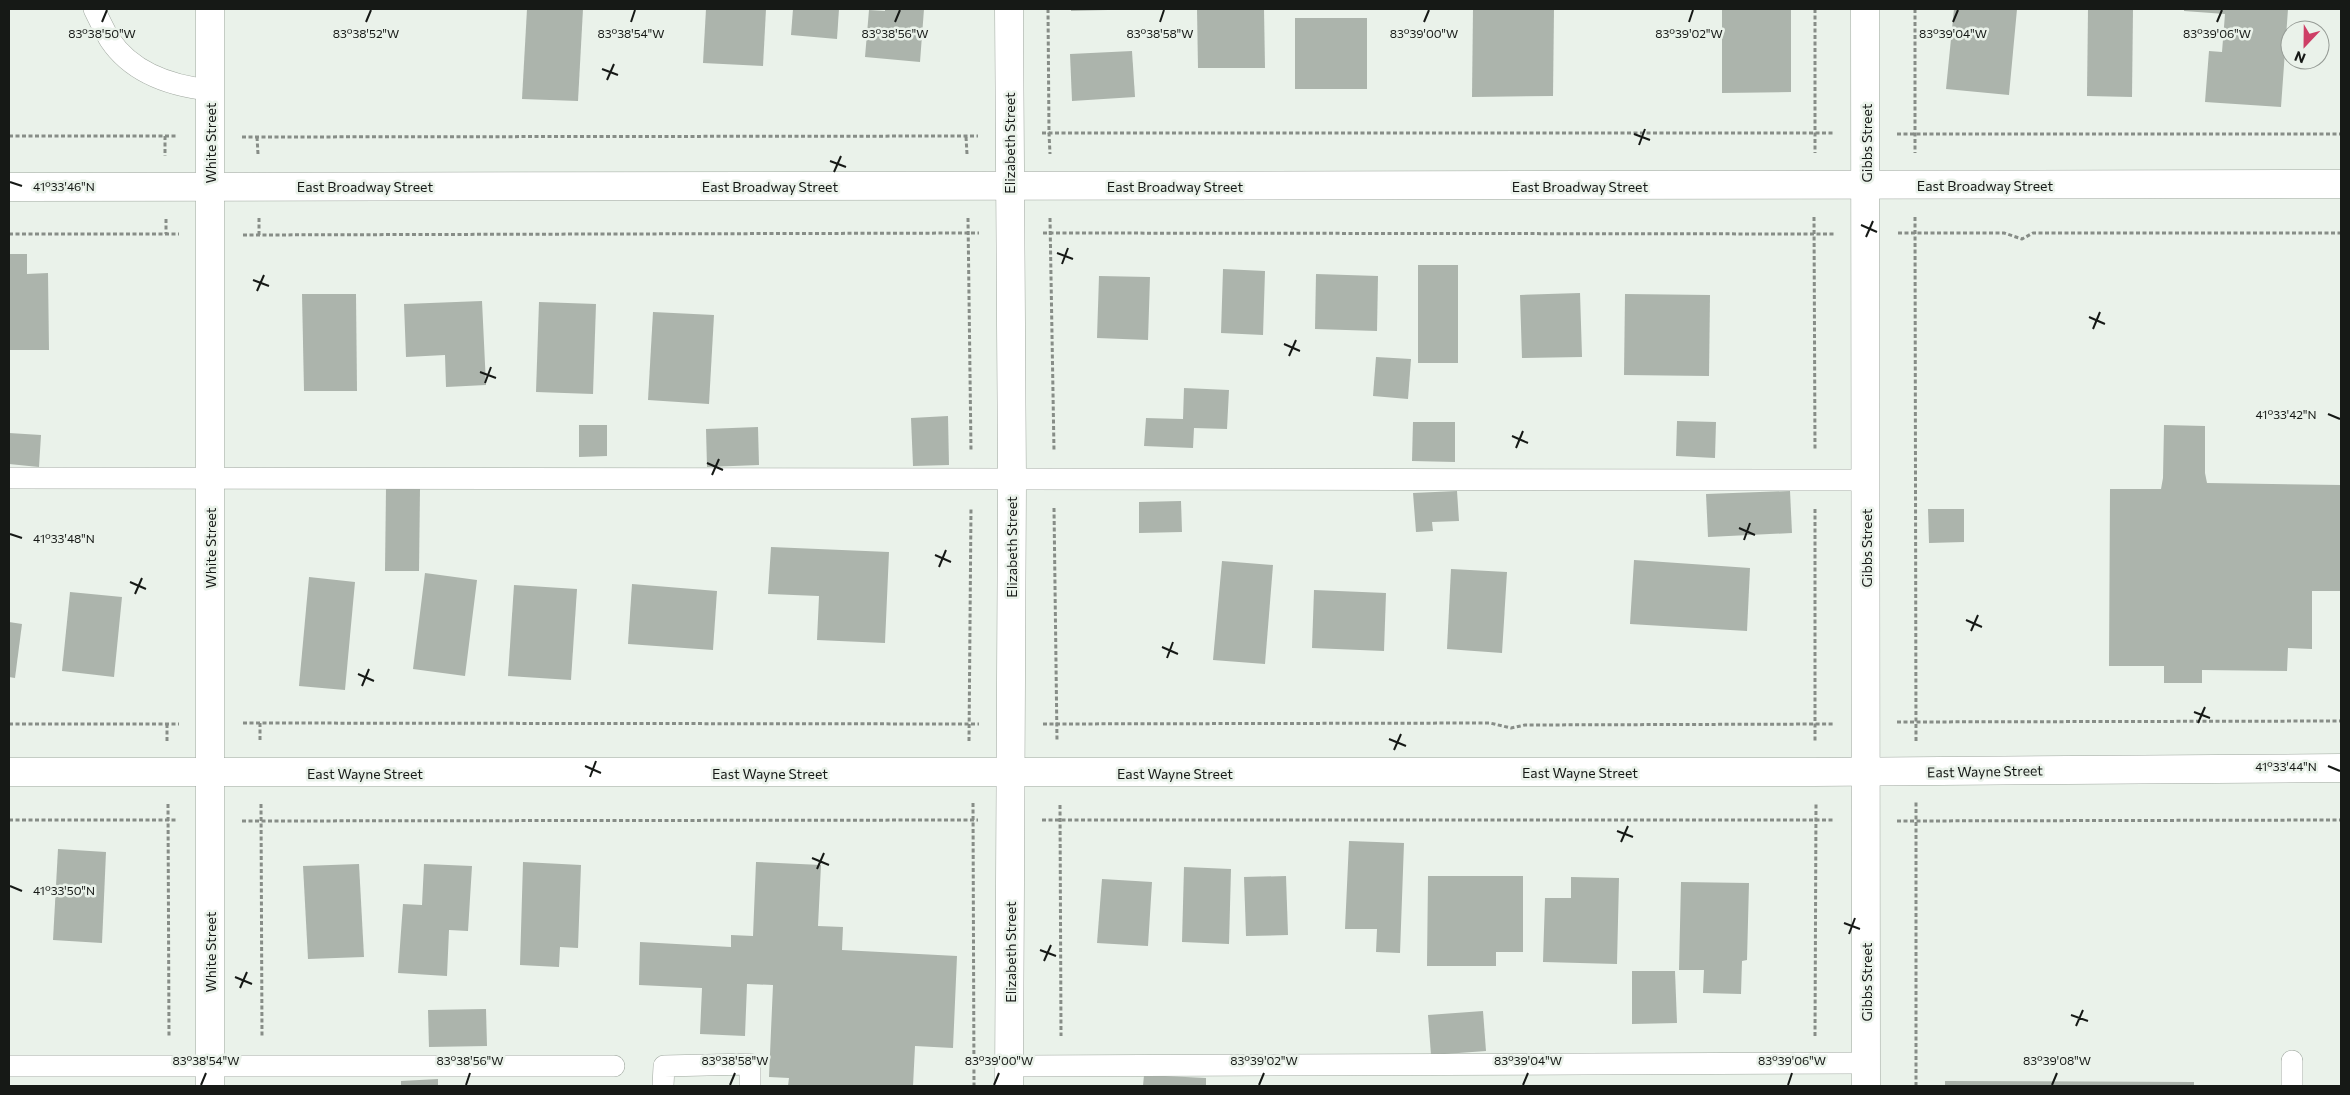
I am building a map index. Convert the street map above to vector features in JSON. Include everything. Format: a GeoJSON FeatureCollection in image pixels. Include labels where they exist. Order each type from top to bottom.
{"type":"FeatureCollection","features":[{"type":"Feature","properties":{"kind":"street","name":"White Street"},"geometry":{"type":"LineString","coordinates":[[210,9],[210,1076]]}},
{"type":"Feature","properties":{"kind":"street","name":"Elizabeth Street"},"geometry":{"type":"LineString","coordinates":[[1009,9],[1012,481],[1009,1076]]}},
{"type":"Feature","properties":{"kind":"street","name":"Gibbs Street"},"geometry":{"type":"LineString","coordinates":[[1865,9],[1866,1075]]}},
{"type":"Feature","properties":{"kind":"street","name":"East Broadway Street"},"geometry":{"type":"LineString","coordinates":[[9,187],[2341,184]]}},
{"type":"Feature","properties":{"kind":"street","name":"East Wayne Street"},"geometry":{"type":"LineString","coordinates":[[9,772],[1867,772],[2341,768]]}},
{"type":"Feature","properties":{"kind":"lane"},"geometry":{"type":"LineString","coordinates":[[94,9],[111,41],[141,71],[180,87],[210,90]]}},
{"type":"Feature","properties":{"kind":"lane"},"geometry":{"type":"LineString","coordinates":[[9,478],[1012,481],[1866,480]]}},
{"type":"Feature","properties":{"kind":"lane"},"geometry":{"type":"LineString","coordinates":[[2292,1061],[2292,1086]]}},
{"type":"Feature","properties":{"kind":"lane"},"geometry":{"type":"LineString","coordinates":[[663,1086],[664,1066],[750,1064],[750,1086]]}},
{"type":"Feature","properties":{"kind":"lane"},"geometry":{"type":"LineString","coordinates":[[1009,1076],[1062,1066],[1815,1064],[1866,1075]]}},
{"type":"Feature","properties":{"kind":"lane"},"geometry":{"type":"LineString","coordinates":[[9,1066],[169,1066],[210,1076],[262,1066],[614,1066]]}},
{"type":"Feature","properties":{"kind":"path"},"geometry":{"type":"LineString","coordinates":[[1048,9],[1049,133]]}},
{"type":"Feature","properties":{"kind":"path"},"geometry":{"type":"LineString","coordinates":[[1815,9],[1815,724]]}},
{"type":"Feature","properties":{"kind":"path"},"geometry":{"type":"LineString","coordinates":[[1915,9],[1916,721]]}},
{"type":"Feature","properties":{"kind":"path"},"geometry":{"type":"LineString","coordinates":[[9,136],[966,137],[1009,133],[2341,134]]}},
{"type":"Feature","properties":{"kind":"path"},"geometry":{"type":"LineString","coordinates":[[966,137],[972,480],[968,723],[974,820],[974,1086]]}},
{"type":"Feature","properties":{"kind":"path"},"geometry":{"type":"LineString","coordinates":[[1050,233],[1056,724],[1061,820],[1062,1066]]}},
{"type":"Feature","properties":{"kind":"path"},"geometry":{"type":"LineString","coordinates":[[9,234],[2004,233],[2022,239],[2033,233],[2341,233]]}},
{"type":"Feature","properties":{"kind":"path"},"geometry":{"type":"LineString","coordinates":[[1056,724],[1490,723],[1511,728],[1526,725],[1867,724],[1916,721],[2341,721]]}},
{"type":"Feature","properties":{"kind":"path"},"geometry":{"type":"LineString","coordinates":[[260,723],[968,723]]}},
{"type":"Feature","properties":{"kind":"path"},"geometry":{"type":"LineString","coordinates":[[9,724],[167,724],[169,1066]]}},
{"type":"Feature","properties":{"kind":"path"},"geometry":{"type":"LineString","coordinates":[[9,820],[168,820]]}},
{"type":"Feature","properties":{"kind":"path"},"geometry":{"type":"LineString","coordinates":[[262,1066],[262,821],[974,820]]}},
{"type":"Feature","properties":{"kind":"path"},"geometry":{"type":"LineString","coordinates":[[1061,820],[2341,820]]}},
{"type":"Feature","properties":{"kind":"path"},"geometry":{"type":"LineString","coordinates":[[1815,1064],[1816,820]]}},
{"type":"Feature","properties":{"kind":"path"},"geometry":{"type":"LineString","coordinates":[[1916,1086],[1917,820]]}},
{"type":"Feature","properties":{"kind":"building"},"geometry":{"type":"Polygon","coordinates":[[[527,9],[583,9],[578,101],[522,99],[527,9]]]}},
{"type":"Feature","properties":{"kind":"building"},"geometry":{"type":"Polygon","coordinates":[[[706,9],[766,9],[763,66],[703,63],[706,9]]]}},
{"type":"Feature","properties":{"kind":"building"},"geometry":{"type":"Polygon","coordinates":[[[793,9],[839,9],[837,39],[791,35],[793,9]]]}},
{"type":"Feature","properties":{"kind":"building"},"geometry":{"type":"Polygon","coordinates":[[[885,9],[924,9],[920,62],[865,57],[869,10],[885,11],[885,9]]]}},
{"type":"Feature","properties":{"kind":"building"},"geometry":{"type":"Polygon","coordinates":[[[1071,9],[1108,9],[1108,10],[1071,11],[1071,9]]]}},
{"type":"Feature","properties":{"kind":"building"},"geometry":{"type":"Polygon","coordinates":[[[1197,9],[1264,9],[1265,68],[1198,68],[1197,9]]]}},
{"type":"Feature","properties":{"kind":"building"},"geometry":{"type":"Polygon","coordinates":[[[1473,9],[1554,9],[1553,96],[1472,97],[1473,9]]]}},
{"type":"Feature","properties":{"kind":"building"},"geometry":{"type":"Polygon","coordinates":[[[1722,9],[1791,9],[1791,92],[1722,93],[1722,9]]]}},
{"type":"Feature","properties":{"kind":"building"},"geometry":{"type":"Polygon","coordinates":[[[1954,9],[2017,9],[2009,95],[1946,89],[1954,9]]]}},
{"type":"Feature","properties":{"kind":"building"},"geometry":{"type":"Polygon","coordinates":[[[2088,9],[2133,9],[2132,97],[2087,96],[2088,9]]]}},
{"type":"Feature","properties":{"kind":"building"},"geometry":{"type":"Polygon","coordinates":[[[2184,9],[2288,9],[2287,20],[2280,20],[2280,70],[2284,70],[2281,107],[2205,102],[2209,51],[2222,52],[2225,14],[2184,11],[2184,9]]]}},
{"type":"Feature","properties":{"kind":"building"},"geometry":{"type":"Polygon","coordinates":[[[1295,18],[1367,18],[1367,89],[1295,89],[1295,18]]]}},
{"type":"Feature","properties":{"kind":"building"},"geometry":{"type":"Polygon","coordinates":[[[1132,51],[1135,97],[1072,101],[1070,54],[1132,51]]]}},
{"type":"Feature","properties":{"kind":"building"},"geometry":{"type":"Polygon","coordinates":[[[9,254],[27,254],[27,274],[48,273],[49,350],[9,350],[9,254]]]}},
{"type":"Feature","properties":{"kind":"building"},"geometry":{"type":"Polygon","coordinates":[[[1418,265],[1458,265],[1458,363],[1418,363],[1418,265]]]}},
{"type":"Feature","properties":{"kind":"building"},"geometry":{"type":"Polygon","coordinates":[[[1223,269],[1265,271],[1263,335],[1221,333],[1223,269]]]}},
{"type":"Feature","properties":{"kind":"building"},"geometry":{"type":"Polygon","coordinates":[[[1316,274],[1378,276],[1377,331],[1315,329],[1316,274]]]}},
{"type":"Feature","properties":{"kind":"building"},"geometry":{"type":"Polygon","coordinates":[[[1099,276],[1150,277],[1148,340],[1097,338],[1099,276]]]}},
{"type":"Feature","properties":{"kind":"building"},"geometry":{"type":"Polygon","coordinates":[[[1580,293],[1582,357],[1522,358],[1520,295],[1580,293]]]}},
{"type":"Feature","properties":{"kind":"building"},"geometry":{"type":"Polygon","coordinates":[[[302,294],[356,294],[357,391],[304,391],[302,294]]]}},
{"type":"Feature","properties":{"kind":"building"},"geometry":{"type":"Polygon","coordinates":[[[1625,294],[1710,295],[1709,376],[1624,375],[1625,294]]]}},
{"type":"Feature","properties":{"kind":"building"},"geometry":{"type":"Polygon","coordinates":[[[482,301],[486,385],[446,387],[445,355],[406,357],[404,304],[482,301]]]}},
{"type":"Feature","properties":{"kind":"building"},"geometry":{"type":"Polygon","coordinates":[[[539,302],[596,304],[593,394],[536,392],[539,302]]]}},
{"type":"Feature","properties":{"kind":"building"},"geometry":{"type":"Polygon","coordinates":[[[653,312],[714,315],[709,404],[648,400],[653,312]]]}},
{"type":"Feature","properties":{"kind":"building"},"geometry":{"type":"Polygon","coordinates":[[[1376,357],[1411,359],[1408,399],[1373,396],[1376,357]]]}},
{"type":"Feature","properties":{"kind":"building"},"geometry":{"type":"Polygon","coordinates":[[[1184,388],[1229,390],[1227,429],[1194,428],[1193,448],[1144,446],[1146,418],[1183,419],[1184,388]]]}},
{"type":"Feature","properties":{"kind":"building"},"geometry":{"type":"Polygon","coordinates":[[[948,416],[949,465],[913,466],[911,418],[948,416]]]}},
{"type":"Feature","properties":{"kind":"building"},"geometry":{"type":"Polygon","coordinates":[[[1677,421],[1716,422],[1715,458],[1676,456],[1677,421]]]}},
{"type":"Feature","properties":{"kind":"building"},"geometry":{"type":"Polygon","coordinates":[[[1413,422],[1455,422],[1455,462],[1412,461],[1413,422]]]}},
{"type":"Feature","properties":{"kind":"building"},"geometry":{"type":"Polygon","coordinates":[[[579,425],[607,425],[607,456],[579,457],[579,425]]]}},
{"type":"Feature","properties":{"kind":"building"},"geometry":{"type":"Polygon","coordinates":[[[2164,425],[2205,426],[2205,473],[2207,483],[2341,485],[2341,591],[2312,591],[2312,649],[2288,648],[2287,671],[2202,670],[2202,683],[2164,683],[2164,666],[2109,666],[2110,489],[2161,489],[2164,425]]]}},
{"type":"Feature","properties":{"kind":"building"},"geometry":{"type":"Polygon","coordinates":[[[758,427],[759,465],[707,467],[706,429],[758,427]]]}},
{"type":"Feature","properties":{"kind":"building"},"geometry":{"type":"Polygon","coordinates":[[[9,433],[41,435],[39,467],[9,464],[9,433]]]}},
{"type":"Feature","properties":{"kind":"building"},"geometry":{"type":"Polygon","coordinates":[[[386,488],[420,489],[419,571],[385,571],[386,488]]]}},
{"type":"Feature","properties":{"kind":"building"},"geometry":{"type":"Polygon","coordinates":[[[1457,491],[1459,521],[1432,522],[1433,531],[1416,532],[1413,493],[1457,491]]]}},
{"type":"Feature","properties":{"kind":"building"},"geometry":{"type":"Polygon","coordinates":[[[1790,491],[1792,533],[1708,537],[1706,494],[1790,491]]]}},
{"type":"Feature","properties":{"kind":"building"},"geometry":{"type":"Polygon","coordinates":[[[1181,501],[1182,532],[1139,533],[1139,502],[1181,501]]]}},
{"type":"Feature","properties":{"kind":"building"},"geometry":{"type":"Polygon","coordinates":[[[1928,509],[1964,509],[1964,542],[1929,543],[1928,509]]]}},
{"type":"Feature","properties":{"kind":"building"},"geometry":{"type":"Polygon","coordinates":[[[771,547],[889,552],[885,643],[817,640],[819,596],[768,594],[771,547]]]}},
{"type":"Feature","properties":{"kind":"building"},"geometry":{"type":"Polygon","coordinates":[[[1634,560],[1750,568],[1747,631],[1630,624],[1634,560]]]}},
{"type":"Feature","properties":{"kind":"building"},"geometry":{"type":"Polygon","coordinates":[[[1222,561],[1273,565],[1265,664],[1213,660],[1222,561]]]}},
{"type":"Feature","properties":{"kind":"building"},"geometry":{"type":"Polygon","coordinates":[[[1451,569],[1507,572],[1502,653],[1447,649],[1451,569]]]}},
{"type":"Feature","properties":{"kind":"building"},"geometry":{"type":"Polygon","coordinates":[[[425,573],[477,580],[465,676],[413,669],[425,573]]]}},
{"type":"Feature","properties":{"kind":"building"},"geometry":{"type":"Polygon","coordinates":[[[309,577],[355,582],[345,690],[299,686],[309,577]]]}},
{"type":"Feature","properties":{"kind":"building"},"geometry":{"type":"Polygon","coordinates":[[[632,584],[717,591],[713,650],[628,644],[632,584]]]}},
{"type":"Feature","properties":{"kind":"building"},"geometry":{"type":"Polygon","coordinates":[[[514,585],[577,589],[571,680],[508,676],[514,585]]]}},
{"type":"Feature","properties":{"kind":"building"},"geometry":{"type":"Polygon","coordinates":[[[1314,590],[1386,593],[1384,651],[1312,648],[1314,590]]]}},
{"type":"Feature","properties":{"kind":"building"},"geometry":{"type":"Polygon","coordinates":[[[70,592],[122,597],[114,677],[62,671],[70,592]]]}},
{"type":"Feature","properties":{"kind":"building"},"geometry":{"type":"Polygon","coordinates":[[[9,622],[22,624],[15,678],[9,677],[9,622]]]}},
{"type":"Feature","properties":{"kind":"building"},"geometry":{"type":"Polygon","coordinates":[[[1349,841],[1404,843],[1400,953],[1376,952],[1377,929],[1345,929],[1349,841]]]}},
{"type":"Feature","properties":{"kind":"building"},"geometry":{"type":"Polygon","coordinates":[[[58,849],[106,852],[102,943],[53,940],[58,849]]]}},
{"type":"Feature","properties":{"kind":"building"},"geometry":{"type":"Polygon","coordinates":[[[523,862],[581,865],[578,948],[560,947],[559,967],[520,965],[523,862]]]}},
{"type":"Feature","properties":{"kind":"building"},"geometry":{"type":"Polygon","coordinates":[[[756,862],[821,865],[818,926],[843,927],[842,950],[957,956],[953,1048],[915,1046],[913,1086],[788,1086],[789,1078],[769,1077],[773,985],[747,984],[745,1036],[700,1034],[702,988],[639,985],[640,942],[731,947],[731,935],[753,936],[756,862]]]}},
{"type":"Feature","properties":{"kind":"building"},"geometry":{"type":"Polygon","coordinates":[[[359,864],[364,957],[308,959],[303,866],[359,864]]]}},
{"type":"Feature","properties":{"kind":"building"},"geometry":{"type":"Polygon","coordinates":[[[424,864],[472,866],[468,931],[449,930],[447,976],[398,973],[403,904],[422,905],[424,864]]]}},
{"type":"Feature","properties":{"kind":"building"},"geometry":{"type":"Polygon","coordinates":[[[1184,867],[1231,869],[1229,944],[1182,942],[1184,867]]]}},
{"type":"Feature","properties":{"kind":"building"},"geometry":{"type":"Polygon","coordinates":[[[1286,876],[1288,935],[1246,936],[1244,877],[1286,876]]]}},
{"type":"Feature","properties":{"kind":"building"},"geometry":{"type":"Polygon","coordinates":[[[1428,876],[1523,876],[1523,952],[1496,952],[1496,966],[1427,966],[1428,876]]]}},
{"type":"Feature","properties":{"kind":"building"},"geometry":{"type":"Polygon","coordinates":[[[1571,877],[1619,878],[1617,964],[1543,962],[1545,898],[1571,898],[1571,877]]]}},
{"type":"Feature","properties":{"kind":"building"},"geometry":{"type":"Polygon","coordinates":[[[1102,879],[1152,882],[1148,946],[1097,943],[1102,879]]]}},
{"type":"Feature","properties":{"kind":"building"},"geometry":{"type":"Polygon","coordinates":[[[1681,882],[1749,883],[1747,960],[1742,961],[1741,994],[1703,993],[1704,970],[1679,970],[1681,882]]]}},
{"type":"Feature","properties":{"kind":"building"},"geometry":{"type":"Polygon","coordinates":[[[1632,971],[1675,971],[1677,1023],[1632,1024],[1632,971]]]}},
{"type":"Feature","properties":{"kind":"building"},"geometry":{"type":"Polygon","coordinates":[[[486,1009],[487,1046],[429,1047],[428,1010],[486,1009]]]}},
{"type":"Feature","properties":{"kind":"building"},"geometry":{"type":"Polygon","coordinates":[[[1483,1011],[1486,1051],[1431,1055],[1428,1015],[1483,1011]]]}},
{"type":"Feature","properties":{"kind":"building"},"geometry":{"type":"Polygon","coordinates":[[[1144,1075],[1206,1078],[1206,1086],[1143,1086],[1144,1075]]]}},
{"type":"Feature","properties":{"kind":"building"},"geometry":{"type":"Polygon","coordinates":[[[438,1079],[438,1086],[401,1086],[401,1081],[438,1079]]]}},
{"type":"Feature","properties":{"kind":"building"},"geometry":{"type":"Polygon","coordinates":[[[1945,1081],[2194,1082],[2194,1086],[1945,1086],[1945,1081]]]}}]}
